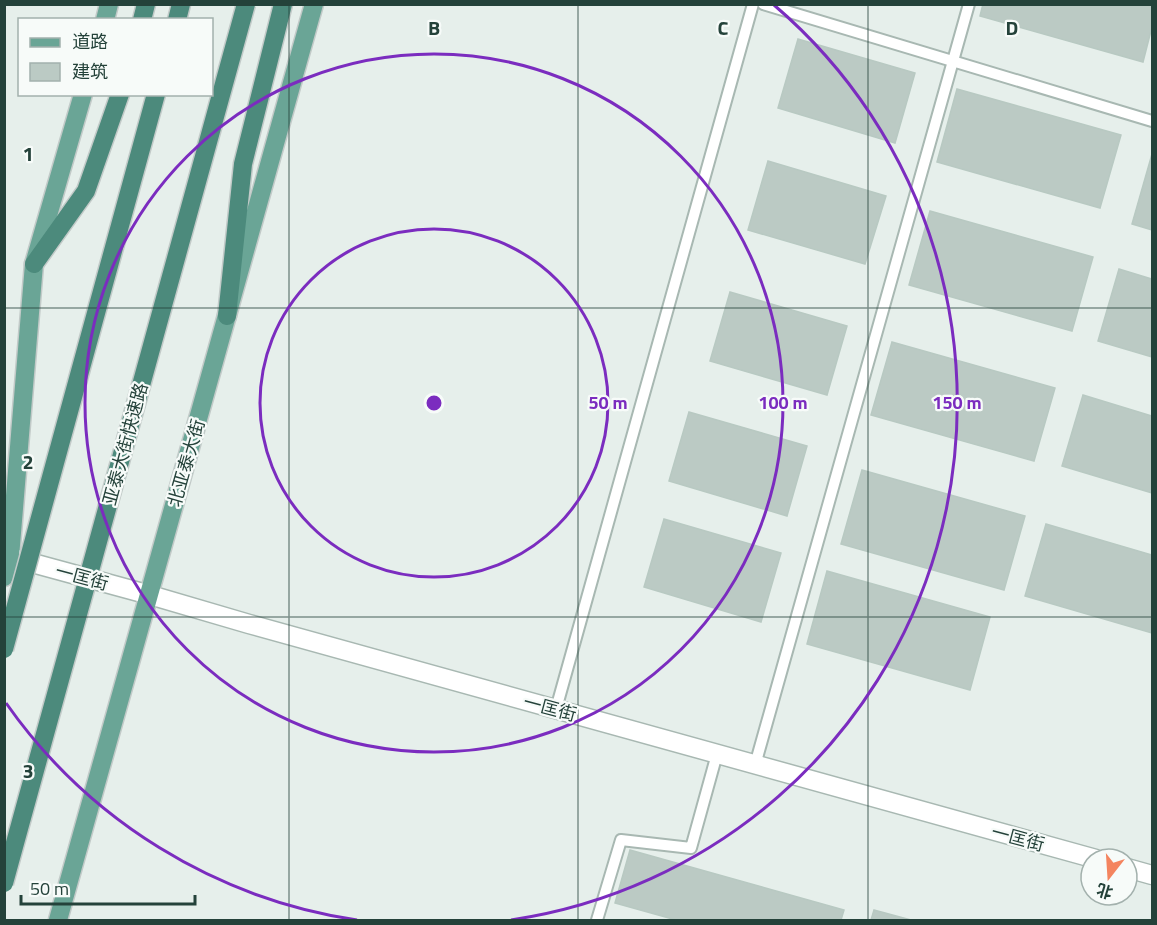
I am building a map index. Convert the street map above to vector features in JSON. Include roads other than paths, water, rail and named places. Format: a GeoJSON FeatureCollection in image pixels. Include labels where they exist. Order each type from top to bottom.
{"type":"FeatureCollection","features":[{"type":"Feature","properties":{"kind":"highway","name":"亚泰大街快速路"},"geometry":{"type":"LineString","coordinates":[[4,883],[246,4]]}},
{"type":"Feature","properties":{"kind":"highway"},"geometry":{"type":"LineString","coordinates":[[227,316],[243,164],[283,4]]}},
{"type":"Feature","properties":{"kind":"highway"},"geometry":{"type":"LineString","coordinates":[[34,264],[86,190],[119,96]]}},
{"type":"Feature","properties":{"kind":"highway"},"geometry":{"type":"LineString","coordinates":[[4,650],[155,96]]}},
{"type":"Feature","properties":{"kind":"main road","name":"北亚泰大街"},"geometry":{"type":"LineString","coordinates":[[58,921],[314,4]]}},
{"type":"Feature","properties":{"kind":"main road"},"geometry":{"type":"LineString","coordinates":[[4,577],[34,264],[82,96]]}},
{"type":"Feature","properties":{"kind":"street","name":"一匡街"},"geometry":{"type":"LineString","coordinates":[[7,556],[1079,854]]}},
{"type":"Feature","properties":{"kind":"lane"},"geometry":{"type":"LineString","coordinates":[[556,709],[753,4]]}},
{"type":"Feature","properties":{"kind":"lane"},"geometry":{"type":"LineString","coordinates":[[763,4],[1152,121]]}},
{"type":"Feature","properties":{"kind":"lane"},"geometry":{"type":"LineString","coordinates":[[755,765],[969,4]]}},
{"type":"Feature","properties":{"kind":"lane"},"geometry":{"type":"LineString","coordinates":[[597,921],[621,840],[691,848],[717,754]]}}]}
